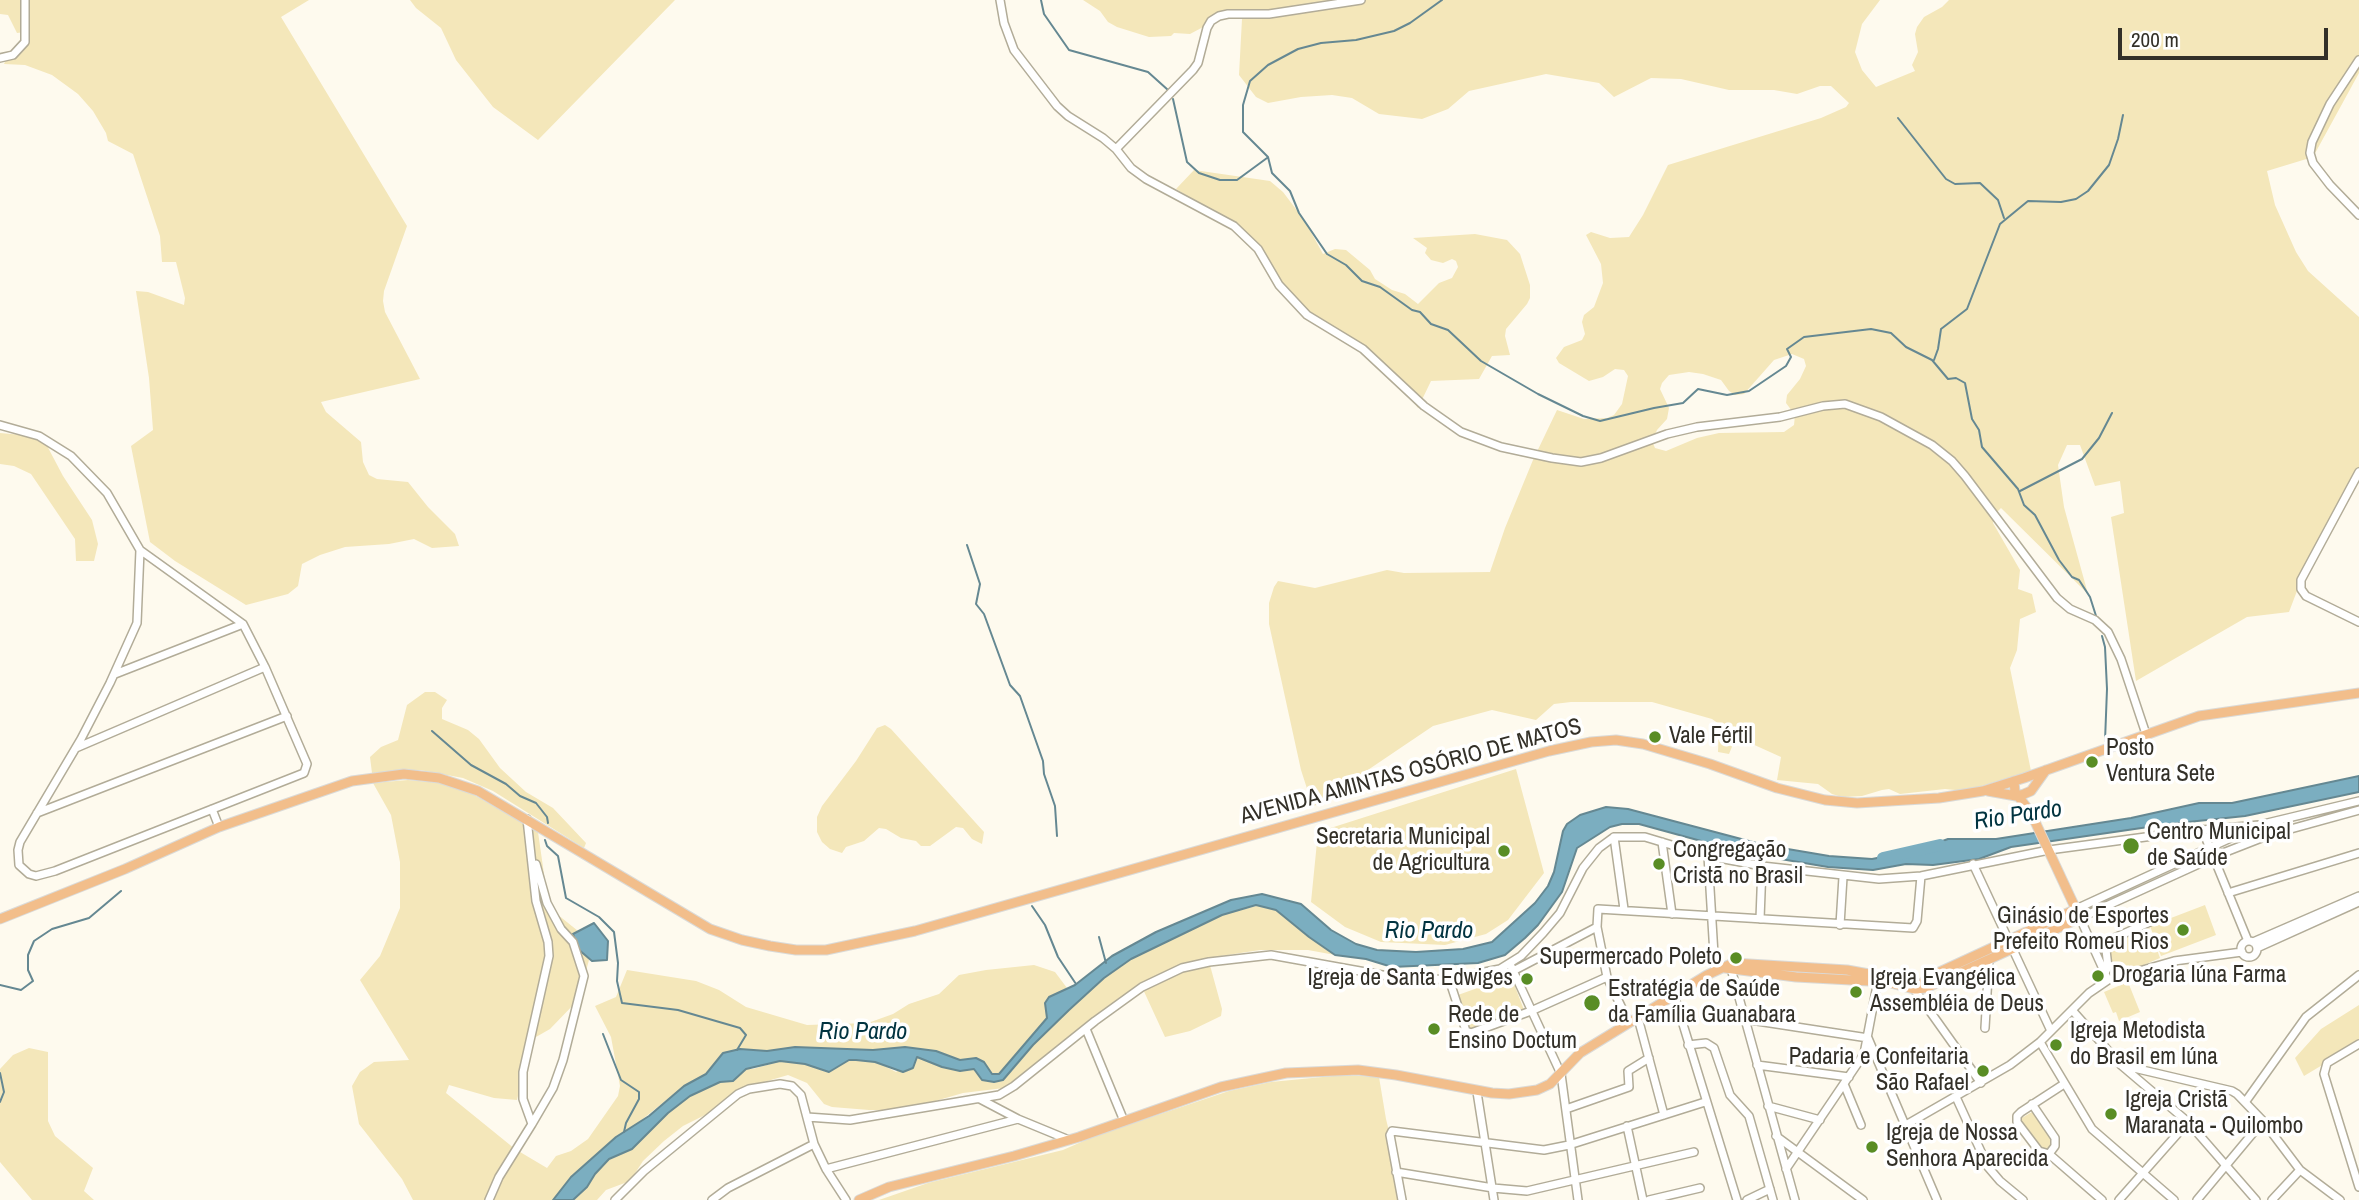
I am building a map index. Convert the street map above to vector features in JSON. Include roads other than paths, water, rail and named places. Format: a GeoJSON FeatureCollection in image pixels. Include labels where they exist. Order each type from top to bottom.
{"type":"FeatureCollection","features":[{"type":"Feature","properties":{"kind":"main road"},"geometry":{"type":"LineString","coordinates":[[1983,791],[2206,714],[2359,693]]}},
{"type":"Feature","properties":{"kind":"main road","name":"AVENIDA AMINTAS OSÓRIO DE MATOS"},"geometry":{"type":"LineString","coordinates":[[0,919],[125,869],[219,827],[352,781],[404,774],[439,778],[465,785],[527,818],[700,924],[757,944],[796,950],[840,948],[885,939],[1549,751],[1591,742],[1616,740],[1643,744],[1793,793],[1840,802],[1938,798],[1983,791]]}},
{"type":"Feature","properties":{"kind":"main road"},"geometry":{"type":"LineString","coordinates":[[1983,791],[2016,796],[2031,791],[2047,769]]}},
{"type":"Feature","properties":{"kind":"main road"},"geometry":{"type":"LineString","coordinates":[[2024,778],[2030,783],[2032,815]]}},
{"type":"Feature","properties":{"kind":"main road"},"geometry":{"type":"LineString","coordinates":[[1916,989],[1926,979],[2078,914],[2032,815],[2016,796],[2014,781]]}},
{"type":"Feature","properties":{"kind":"main road"},"geometry":{"type":"LineString","coordinates":[[859,1200],[889,1187],[1069,1140],[1190,1097],[1253,1078],[1324,1070],[1385,1073],[1477,1092],[1509,1094],[1529,1091],[1547,1086],[1575,1057],[1715,971],[1729,967],[1837,969],[1869,974],[1876,979],[1916,989],[1929,987],[1989,959],[2009,944]]}},
{"type":"Feature","properties":{"kind":"street"},"geometry":{"type":"LineString","coordinates":[[0,58],[13,55],[25,42],[26,0]]}},
{"type":"Feature","properties":{"kind":"street"},"geometry":{"type":"LineString","coordinates":[[1000,0],[1009,37],[1021,62],[1068,116],[1103,138],[1116,149],[1131,169],[1146,179],[1234,226],[1258,249],[1279,285],[1307,315],[1363,349],[1424,406],[1452,427],[1471,437],[1540,456],[1581,462],[1697,427],[1780,417],[1834,404],[1845,404],[1868,411],[1932,445],[1952,461],[2057,598],[2070,609],[2095,620],[2108,632],[2146,734]]}},
{"type":"Feature","properties":{"kind":"street"},"geometry":{"type":"LineString","coordinates":[[1116,149],[1193,70],[1198,63],[1210,21],[1228,13],[1269,14],[1361,0]]}},
{"type":"Feature","properties":{"kind":"street"},"geometry":{"type":"LineString","coordinates":[[2359,60],[2330,104],[2312,142],[2310,153],[2313,163],[2330,185],[2359,215]]}},
{"type":"Feature","properties":{"kind":"street"},"geometry":{"type":"LineString","coordinates":[[0,425],[38,436],[71,456],[107,493],[141,551],[243,624],[306,760],[305,772],[55,871],[36,876],[19,865],[20,842],[76,748],[115,674],[138,616],[141,551]]}},
{"type":"Feature","properties":{"kind":"street"},"geometry":{"type":"LineString","coordinates":[[2359,472],[2301,580],[2301,589],[2306,596],[2359,622]]}},
{"type":"Feature","properties":{"kind":"street"},"geometry":{"type":"LineString","coordinates":[[115,674],[243,624]]}},
{"type":"Feature","properties":{"kind":"street"},"geometry":{"type":"LineString","coordinates":[[76,748],[265,667]]}},
{"type":"Feature","properties":{"kind":"street"},"geometry":{"type":"LineString","coordinates":[[37,813],[287,716]]}},
{"type":"Feature","properties":{"kind":"street"},"geometry":{"type":"LineString","coordinates":[[1512,967],[1556,918],[1583,868],[1599,848],[1614,837],[1634,836],[1709,856],[1762,866],[1879,879],[1921,876],[2047,846],[2259,825],[2359,801]]}},
{"type":"Feature","properties":{"kind":"street"},"geometry":{"type":"LineString","coordinates":[[212,809],[219,827]]}},
{"type":"Feature","properties":{"kind":"street"},"geometry":{"type":"LineString","coordinates":[[2078,914],[2280,831],[2359,810]]}},
{"type":"Feature","properties":{"kind":"street"},"geometry":{"type":"LineString","coordinates":[[527,818],[536,901],[549,948],[523,1072],[523,1099],[532,1124]]}},
{"type":"Feature","properties":{"kind":"street"},"geometry":{"type":"LineString","coordinates":[[2078,914],[2259,825]]}},
{"type":"Feature","properties":{"kind":"street"},"geometry":{"type":"LineString","coordinates":[[2202,829],[2252,944],[2252,956],[2247,957],[2242,952]]}},
{"type":"Feature","properties":{"kind":"street"},"geometry":{"type":"LineString","coordinates":[[1614,837],[1624,909]]}},
{"type":"Feature","properties":{"kind":"street"},"geometry":{"type":"LineString","coordinates":[[1662,842],[1672,914]]}},
{"type":"Feature","properties":{"kind":"street"},"geometry":{"type":"LineString","coordinates":[[489,1200],[499,1177],[548,1097],[561,1068],[584,976],[573,942],[561,929],[547,903],[531,847]]}},
{"type":"Feature","properties":{"kind":"street"},"geometry":{"type":"LineString","coordinates":[[2228,893],[2359,853]]}},
{"type":"Feature","properties":{"kind":"street"},"geometry":{"type":"LineString","coordinates":[[1709,856],[1710,916],[1715,971]]}},
{"type":"Feature","properties":{"kind":"street"},"geometry":{"type":"LineString","coordinates":[[1973,864],[2051,1031]]}},
{"type":"Feature","properties":{"kind":"street"},"geometry":{"type":"LineString","coordinates":[[1760,919],[1762,866]]}},
{"type":"Feature","properties":{"kind":"street"},"geometry":{"type":"LineString","coordinates":[[1629,1023],[1612,993],[1607,977],[1597,927],[1596,915],[1600,908],[1840,925],[1915,927],[1921,876]]}},
{"type":"Feature","properties":{"kind":"street"},"geometry":{"type":"LineString","coordinates":[[1840,925],[1843,877]]}},
{"type":"Feature","properties":{"kind":"street"},"geometry":{"type":"LineString","coordinates":[[2252,944],[2359,896]]}},
{"type":"Feature","properties":{"kind":"street"},"geometry":{"type":"LineString","coordinates":[[2242,952],[2243,944],[2252,944],[2359,902]]}},
{"type":"Feature","properties":{"kind":"street"},"geometry":{"type":"LineString","coordinates":[[2078,914],[2107,977]]}},
{"type":"Feature","properties":{"kind":"street"},"geometry":{"type":"LineString","coordinates":[[2107,977],[2106,950],[2112,939],[2163,916]]}},
{"type":"Feature","properties":{"kind":"street"},"geometry":{"type":"LineString","coordinates":[[807,1117],[850,1120],[999,1095],[1133,993],[1169,974],[1196,964],[1252,955],[1291,957],[1399,979],[1449,979],[1512,967],[1597,927]]}},
{"type":"Feature","properties":{"kind":"street"},"geometry":{"type":"LineString","coordinates":[[1904,1126],[2010,1065],[2040,1042],[2107,977],[2174,961],[2242,952]]}},
{"type":"Feature","properties":{"kind":"street"},"geometry":{"type":"LineString","coordinates":[[1985,1028],[1989,959]]}},
{"type":"Feature","properties":{"kind":"street"},"geometry":{"type":"LineString","coordinates":[[1512,967],[1561,1074],[1578,1200]]}},
{"type":"Feature","properties":{"kind":"street"},"geometry":{"type":"LineString","coordinates":[[1729,967],[1795,1200]]}},
{"type":"Feature","properties":{"kind":"street"},"geometry":{"type":"LineString","coordinates":[[2246,1101],[2306,1017],[2359,975]]}},
{"type":"Feature","properties":{"kind":"street"},"geometry":{"type":"LineString","coordinates":[[1449,979],[1467,1032],[1471,1033],[1531,1011],[1607,977]]}},
{"type":"Feature","properties":{"kind":"street"},"geometry":{"type":"LineString","coordinates":[[1786,1169],[1864,1054],[1876,979]]}},
{"type":"Feature","properties":{"kind":"street"},"geometry":{"type":"LineString","coordinates":[[1916,989],[1981,1083]]}},
{"type":"Feature","properties":{"kind":"street"},"geometry":{"type":"LineString","coordinates":[[1674,995],[1737,1200]]}},
{"type":"Feature","properties":{"kind":"street"},"geometry":{"type":"LineString","coordinates":[[2072,1010],[2121,1065],[2188,1122],[2256,1200]]}},
{"type":"Feature","properties":{"kind":"street"},"geometry":{"type":"LineString","coordinates":[[1638,1018],[1664,1115]]}},
{"type":"Feature","properties":{"kind":"street"},"geometry":{"type":"LineString","coordinates":[[1744,1019],[1868,1038]]}},
{"type":"Feature","properties":{"kind":"street"},"geometry":{"type":"LineString","coordinates":[[1086,1028],[1124,1121]]}},
{"type":"Feature","properties":{"kind":"street"},"geometry":{"type":"LineString","coordinates":[[1868,1038],[1937,1200]]}},
{"type":"Feature","properties":{"kind":"street"},"geometry":{"type":"LineString","coordinates":[[2040,1042],[2092,1129],[2174,1200]]}},
{"type":"Feature","properties":{"kind":"street"},"geometry":{"type":"LineString","coordinates":[[1688,1045],[1706,1043],[1714,1048],[1727,1091],[1749,1116],[1773,1200]]}},
{"type":"Feature","properties":{"kind":"street"},"geometry":{"type":"LineString","coordinates":[[2359,1044],[2327,1063],[2324,1074],[2359,1186]]}},
{"type":"Feature","properties":{"kind":"street"},"geometry":{"type":"LineString","coordinates":[[1566,1109],[1629,1087],[1626,1073],[1649,1058]]}},
{"type":"Feature","properties":{"kind":"street"},"geometry":{"type":"LineString","coordinates":[[1757,1065],[1847,1081]]}},
{"type":"Feature","properties":{"kind":"street"},"geometry":{"type":"LineString","coordinates":[[2121,1065],[2232,1091],[2246,1101],[2300,1170],[2340,1200]]}},
{"type":"Feature","properties":{"kind":"street"},"geometry":{"type":"LineString","coordinates":[[1847,1081],[1861,1125]]}},
{"type":"Feature","properties":{"kind":"street"},"geometry":{"type":"LineString","coordinates":[[615,1200],[644,1171],[742,1091],[787,1084],[801,1095],[814,1144],[846,1200]]}},
{"type":"Feature","properties":{"kind":"street"},"geometry":{"type":"LineString","coordinates":[[2064,1084],[2018,1114],[2017,1122],[2039,1152],[2049,1154],[2102,1200]]}},
{"type":"Feature","properties":{"kind":"street"},"geometry":{"type":"LineString","coordinates":[[1477,1092],[1494,1200]]}},
{"type":"Feature","properties":{"kind":"street"},"geometry":{"type":"LineString","coordinates":[[1956,1097],[1988,1167],[2023,1200]]}},
{"type":"Feature","properties":{"kind":"street"},"geometry":{"type":"LineString","coordinates":[[979,1099],[1069,1140]]}},
{"type":"Feature","properties":{"kind":"street"},"geometry":{"type":"LineString","coordinates":[[1402,1200],[1391,1131],[1544,1150],[1569,1145],[1705,1102]]}},
{"type":"Feature","properties":{"kind":"street"},"geometry":{"type":"LineString","coordinates":[[2032,1104],[2055,1138],[2055,1146],[2049,1154]]}},
{"type":"Feature","properties":{"kind":"street"},"geometry":{"type":"LineString","coordinates":[[1768,1106],[1820,1120]]}},
{"type":"Feature","properties":{"kind":"street"},"geometry":{"type":"LineString","coordinates":[[826,1169],[1018,1119]]}},
{"type":"Feature","properties":{"kind":"street"},"geometry":{"type":"LineString","coordinates":[[2197,1200],[2263,1121]]}},
{"type":"Feature","properties":{"kind":"street"},"geometry":{"type":"LineString","coordinates":[[2119,1200],[2188,1122]]}},
{"type":"Feature","properties":{"kind":"street"},"geometry":{"type":"LineString","coordinates":[[1628,1126],[1643,1200]]}},
{"type":"Feature","properties":{"kind":"street"},"geometry":{"type":"LineString","coordinates":[[1776,1135],[1863,1200]]}},
{"type":"Feature","properties":{"kind":"street"},"geometry":{"type":"LineString","coordinates":[[712,1200],[727,1188],[814,1144]]}},
{"type":"Feature","properties":{"kind":"street"},"geometry":{"type":"LineString","coordinates":[[1396,1172],[1493,1188],[1534,1191],[1694,1152]]}},
{"type":"Feature","properties":{"kind":"street"},"geometry":{"type":"LineString","coordinates":[[2272,1200],[2300,1170]]}},
{"type":"Feature","properties":{"kind":"street"},"geometry":{"type":"LineString","coordinates":[[1649,1200],[1700,1188]]}},
{"type":"Feature","properties":{"kind":"street"},"geometry":{"type":"LineString","coordinates":[[1747,1200],[1770,1189]]}},
{"type":"Feature","properties":{"kind":"water"},"geometry":{"type":"Polygon","coordinates":[[[2359,776],[2359,792],[2245,816],[2011,847],[1979,859],[1933,865],[1906,864],[1873,870],[1828,867],[1745,853],[1639,824],[1622,824],[1610,827],[1577,848],[1562,892],[1525,938],[1505,955],[1478,963],[1392,967],[1366,959],[1335,955],[1276,910],[1256,905],[1222,915],[1131,959],[1104,978],[1069,1010],[1033,1045],[1003,1080],[982,1080],[974,1069],[960,1071],[917,1057],[913,1068],[903,1072],[875,1062],[856,1060],[849,1060],[829,1072],[805,1064],[780,1061],[746,1069],[733,1081],[720,1082],[690,1096],[668,1113],[632,1149],[609,1159],[573,1200],[553,1200],[571,1177],[616,1137],[649,1116],[684,1086],[706,1074],[723,1053],[740,1049],[767,1051],[795,1047],[873,1050],[905,1047],[936,1051],[960,1060],[976,1058],[984,1062],[992,1074],[999,1074],[1047,1018],[1045,1003],[1049,997],[1075,985],[1112,956],[1156,932],[1231,900],[1262,894],[1301,904],[1331,930],[1356,944],[1377,950],[1416,952],[1463,949],[1492,942],[1535,903],[1548,886],[1567,824],[1580,815],[1606,807],[1628,809],[1764,845],[1829,856],[1872,859],[1918,850],[1948,839],[1996,839],[2131,818],[2199,803],[2232,803],[2359,776]]]}},
{"type":"Feature","properties":{"kind":"water"},"geometry":{"type":"Polygon","coordinates":[[[594,923],[608,941],[607,960],[592,961],[578,949],[573,934],[594,923]]]}},
{"type":"Feature","properties":{"kind":"waterway"},"geometry":{"type":"LineString","coordinates":[[1041,0],[1044,14],[1069,50],[1148,72],[1168,90]]}},
{"type":"Feature","properties":{"kind":"waterway"},"geometry":{"type":"LineString","coordinates":[[1442,0],[1394,31],[1298,49],[1268,65],[1250,81],[1243,105],[1243,132],[1268,157],[1272,173],[1290,191],[1299,213],[1327,254],[1346,265],[1362,281],[1380,287],[1412,310],[1420,312],[1431,324],[1448,330],[1481,361],[1538,394],[1583,416],[1600,421],[1683,403],[1698,389],[1727,395],[1749,391],[1786,366],[1791,357],[1787,349],[1804,337],[1871,329],[1891,333],[1906,347],[1932,360],[1948,379],[1956,378],[1965,383],[1972,419],[1979,430],[1982,447],[2018,489],[2024,505],[2035,515],[2059,560],[2072,577],[2079,580],[2090,597],[2097,619]]}},
{"type":"Feature","properties":{"kind":"waterway"},"geometry":{"type":"LineString","coordinates":[[1173,99],[1187,162],[1199,173],[1220,180],[1237,180],[1267,158]]}},
{"type":"Feature","properties":{"kind":"waterway"},"geometry":{"type":"LineString","coordinates":[[1934,360],[1941,329],[1967,309],[2000,224],[2028,201],[2061,202],[2076,199],[2088,191],[2109,165],[2123,115]]}},
{"type":"Feature","properties":{"kind":"waterway"},"geometry":{"type":"LineString","coordinates":[[1898,118],[1946,179],[1955,184],[1980,183],[1998,200],[2004,218]]}},
{"type":"Feature","properties":{"kind":"waterway"},"geometry":{"type":"LineString","coordinates":[[2020,491],[2082,459],[2099,438],[2112,413]]}},
{"type":"Feature","properties":{"kind":"waterway"},"geometry":{"type":"LineString","coordinates":[[967,545],[980,584],[976,604],[984,614],[1010,685],[1020,696],[1043,761],[1044,774],[1055,806],[1057,836]]}},
{"type":"Feature","properties":{"kind":"waterway"},"geometry":{"type":"LineString","coordinates":[[2102,636],[2107,689],[2105,741]]}},
{"type":"Feature","properties":{"kind":"waterway"},"geometry":{"type":"LineString","coordinates":[[432,731],[471,765],[536,803],[547,817],[548,823]]}},
{"type":"Feature","properties":{"kind":"waterway"},"geometry":{"type":"LineString","coordinates":[[545,840],[547,846],[558,856],[566,898],[599,917],[614,932],[617,981],[622,1003],[678,1010],[740,1028],[746,1035],[737,1050]]}},
{"type":"Feature","properties":{"kind":"waterway","name":"Rio Pardo"},"geometry":{"type":"LineString","coordinates":[[1883,858],[1940,845]]}},
{"type":"Feature","properties":{"kind":"waterway"},"geometry":{"type":"LineString","coordinates":[[0,985],[21,990],[33,981],[28,970],[28,955],[34,941],[52,929],[89,918],[121,891]]}},
{"type":"Feature","properties":{"kind":"waterway"},"geometry":{"type":"LineString","coordinates":[[1032,906],[1045,925],[1058,957],[1076,984]]}},
{"type":"Feature","properties":{"kind":"waterway"},"geometry":{"type":"LineString","coordinates":[[1099,937],[1106,963]]}},
{"type":"Feature","properties":{"kind":"waterway"},"geometry":{"type":"LineString","coordinates":[[603,1034],[621,1080],[639,1092],[639,1099],[624,1132]]}},
{"type":"Feature","properties":{"kind":"waterway"},"geometry":{"type":"LineString","coordinates":[[0,1073],[4,1092],[0,1102]]}},
{"type":"Feature","properties":{"kind":"place","name":"Vale Fértil"},"geometry":{"type":"Point","coordinates":[1655,737]}},
{"type":"Feature","properties":{"kind":"place","name":"Posto Ventura Sete"},"geometry":{"type":"Point","coordinates":[2092,762]}},
{"type":"Feature","properties":{"kind":"place","name":"Centro Municipal de Saúde"},"geometry":{"type":"Point","coordinates":[2131,846]}},
{"type":"Feature","properties":{"kind":"place","name":"Secretaria Municipal de Agricultura"},"geometry":{"type":"Point","coordinates":[1504,851]}},
{"type":"Feature","properties":{"kind":"place","name":"Congregação Cristã no Brasil"},"geometry":{"type":"Point","coordinates":[1659,864]}},
{"type":"Feature","properties":{"kind":"place","name":"Ginásio de Esportes Prefeito Romeu Rios"},"geometry":{"type":"Point","coordinates":[2183,930]}},
{"type":"Feature","properties":{"kind":"place","name":"Supermercado Poleto"},"geometry":{"type":"Point","coordinates":[1736,958]}},
{"type":"Feature","properties":{"kind":"place","name":"Drogaria Iúna Farma"},"geometry":{"type":"Point","coordinates":[2098,976]}},
{"type":"Feature","properties":{"kind":"place","name":"Igreja de Santa Edwiges"},"geometry":{"type":"Point","coordinates":[1527,979]}},
{"type":"Feature","properties":{"kind":"place","name":"Igreja Evangélica Assembléia de Deus"},"geometry":{"type":"Point","coordinates":[1856,992]}},
{"type":"Feature","properties":{"kind":"place","name":"Estratégia de Saúde da Família Guanabara"},"geometry":{"type":"Point","coordinates":[1592,1003]}},
{"type":"Feature","properties":{"kind":"place","name":"Rede de Ensino Doctum"},"geometry":{"type":"Point","coordinates":[1434,1029]}},
{"type":"Feature","properties":{"kind":"place","name":"Igreja Metodista do Brasil em Iúna"},"geometry":{"type":"Point","coordinates":[2056,1045]}},
{"type":"Feature","properties":{"kind":"place","name":"Padaria e Confeitaria São Rafael"},"geometry":{"type":"Point","coordinates":[1983,1071]}},
{"type":"Feature","properties":{"kind":"place","name":"Igreja Cristã Maranata - Quilombo"},"geometry":{"type":"Point","coordinates":[2111,1114]}},
{"type":"Feature","properties":{"kind":"place","name":"Igreja de Nossa Senhora Aparecida"},"geometry":{"type":"Point","coordinates":[1872,1147]}}]}
